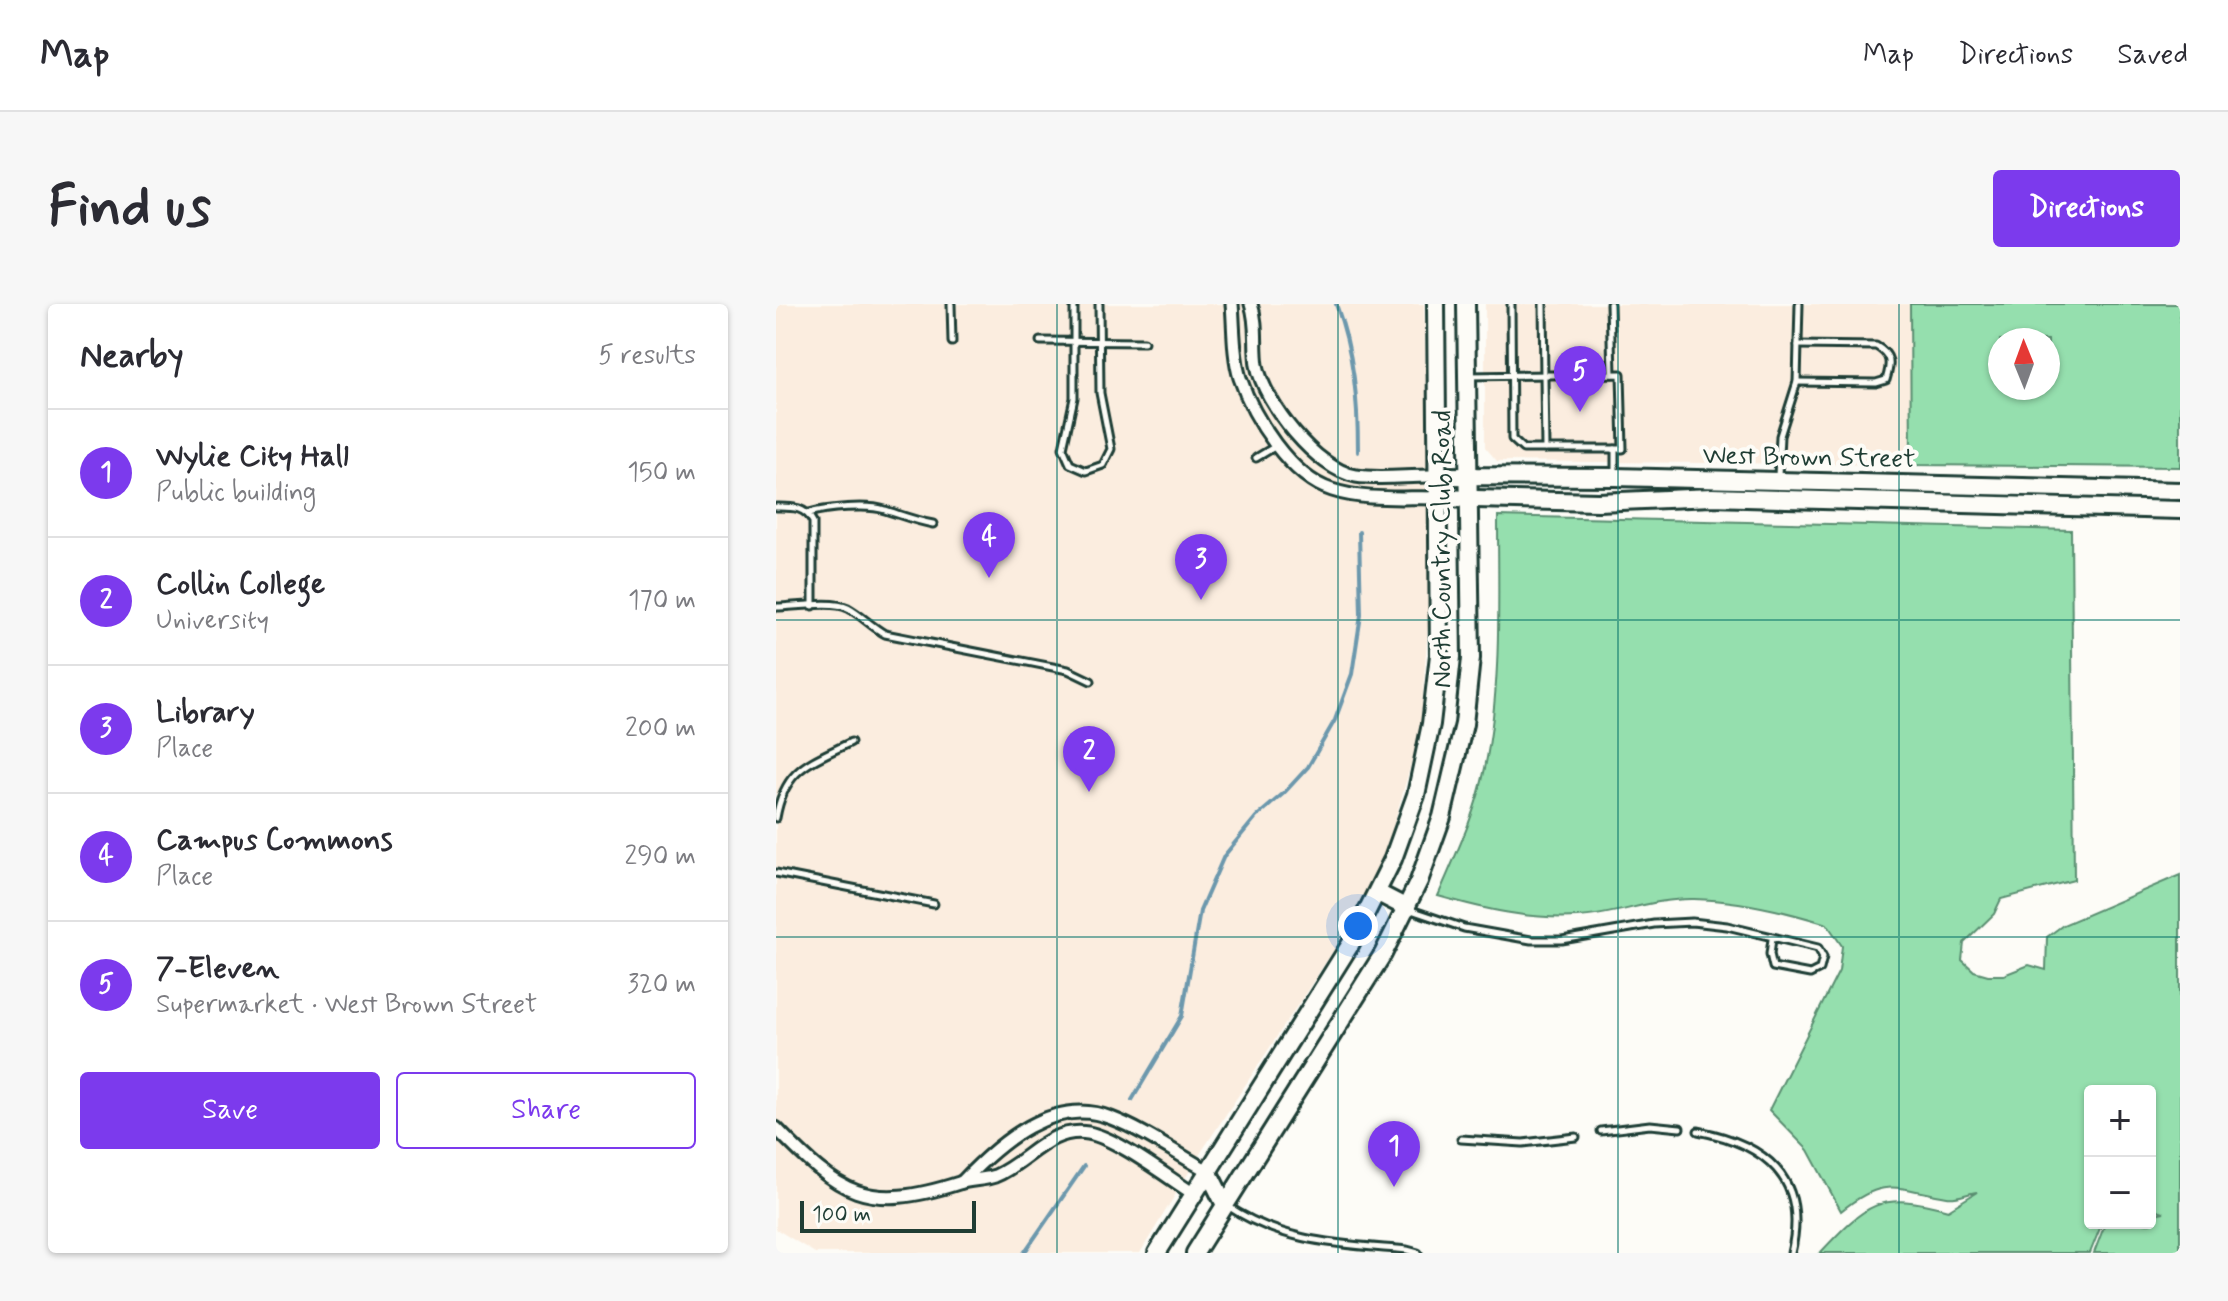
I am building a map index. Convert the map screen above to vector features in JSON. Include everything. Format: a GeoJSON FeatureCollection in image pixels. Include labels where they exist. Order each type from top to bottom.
{"type":"FeatureCollection","features":[{"type":"Feature","properties":{"kind":"main road","name":"North Country Club Road"},"geometry":{"type":"LineString","coordinates":[[1157,1253],[1350,945],[1378,893],[1416,795],[1433,711],[1439,629],[1436,304]]}},
{"type":"Feature","properties":{"kind":"main road","name":"North Country Club Road"},"geometry":{"type":"LineString","coordinates":[[1195,1253],[1369,976],[1407,908],[1442,817],[1464,724],[1471,658],[1466,304]]}},
{"type":"Feature","properties":{"kind":"main road","name":"West Brown Street"},"geometry":{"type":"LineString","coordinates":[[1437,476],[1615,477],[2180,491]]}},
{"type":"Feature","properties":{"kind":"main road"},"geometry":{"type":"LineString","coordinates":[[1712,497],[1768,489],[1778,481]]}},
{"type":"Feature","properties":{"kind":"main road","name":"West Brown Street"},"geometry":{"type":"LineString","coordinates":[[1437,498],[1598,502],[1712,497],[2180,510]]}},
{"type":"Feature","properties":{"kind":"main road"},"geometry":{"type":"LineString","coordinates":[[1378,893],[1407,908]]}},
{"type":"Feature","properties":{"kind":"main road"},"geometry":{"type":"LineString","coordinates":[[1208,1171],[1225,1205]]}},
{"type":"Feature","properties":{"kind":"main road"},"geometry":{"type":"LineString","coordinates":[[1194,1194],[1225,1205]]}},
{"type":"Feature","properties":{"kind":"street"},"geometry":{"type":"LineString","coordinates":[[1232,304],[1239,376],[1259,422],[1290,460],[1330,490],[1369,497],[1437,498]]}},
{"type":"Feature","properties":{"kind":"street"},"geometry":{"type":"LineString","coordinates":[[1251,304],[1257,368],[1279,411],[1305,446],[1337,470],[1356,476],[1437,476]]}},
{"type":"Feature","properties":{"kind":"street"},"geometry":{"type":"LineString","coordinates":[[962,1182],[983,1160],[1030,1126],[1058,1114],[1081,1112],[1110,1117],[1208,1171]]}},
{"type":"Feature","properties":{"kind":"street"},"geometry":{"type":"LineString","coordinates":[[776,1128],[813,1166],[854,1193],[893,1198],[937,1191],[962,1182],[995,1176],[1062,1134],[1087,1133],[1110,1141],[1194,1194]]}},
{"type":"Feature","properties":{"kind":"lane"},"geometry":{"type":"LineString","coordinates":[[951,304],[952,342]]}},
{"type":"Feature","properties":{"kind":"lane"},"geometry":{"type":"LineString","coordinates":[[1074,304],[1074,398],[1063,448],[1070,464],[1086,471],[1103,465],[1111,449],[1100,393],[1099,304]]}},
{"type":"Feature","properties":{"kind":"lane"},"geometry":{"type":"LineString","coordinates":[[1467,376],[1512,375],[1621,374],[1623,449],[1523,449],[1512,439],[1512,375],[1511,304]]}},
{"type":"Feature","properties":{"kind":"lane"},"geometry":{"type":"LineString","coordinates":[[1543,304],[1545,449]]}},
{"type":"Feature","properties":{"kind":"lane"},"geometry":{"type":"LineString","coordinates":[[1610,304],[1612,374]]}},
{"type":"Feature","properties":{"kind":"lane"},"geometry":{"type":"LineString","coordinates":[[1778,481],[1780,436],[1797,382],[1799,304]]}},
{"type":"Feature","properties":{"kind":"lane"},"geometry":{"type":"LineString","coordinates":[[1040,341],[1144,342]]}},
{"type":"Feature","properties":{"kind":"lane"},"geometry":{"type":"LineString","coordinates":[[1797,382],[1876,383],[1886,380],[1890,368],[1890,359],[1876,346],[1798,345]]}},
{"type":"Feature","properties":{"kind":"lane"},"geometry":{"type":"LineString","coordinates":[[1256,458],[1276,446]]}},
{"type":"Feature","properties":{"kind":"lane"},"geometry":{"type":"LineString","coordinates":[[1615,449],[1615,477]]}},
{"type":"Feature","properties":{"kind":"lane"},"geometry":{"type":"LineString","coordinates":[[776,507],[798,507],[809,513],[813,522],[813,606]]}},
{"type":"Feature","properties":{"kind":"lane"},"geometry":{"type":"LineString","coordinates":[[809,513],[822,509],[882,509],[910,520],[933,524]]}},
{"type":"Feature","properties":{"kind":"lane"},"geometry":{"type":"LineString","coordinates":[[776,607],[837,604],[885,634],[1068,670],[1091,681]]}},
{"type":"Feature","properties":{"kind":"lane"},"geometry":{"type":"LineString","coordinates":[[776,818],[787,783],[800,769],[851,742]]}},
{"type":"Feature","properties":{"kind":"lane"},"geometry":{"type":"LineString","coordinates":[[776,873],[934,904]]}},
{"type":"Feature","properties":{"kind":"lane"},"geometry":{"type":"LineString","coordinates":[[1407,908],[1464,928],[1533,940],[1574,939],[1673,922],[1727,926],[1818,948],[1823,957],[1820,969],[1810,974],[1773,967],[1772,939]]}},
{"type":"Feature","properties":{"kind":"lane"},"geometry":{"type":"LineString","coordinates":[[1601,1131],[1650,1125],[1680,1128]]}},
{"type":"Feature","properties":{"kind":"lane"},"geometry":{"type":"LineString","coordinates":[[1698,1131],[1750,1148],[1765,1156],[1781,1172],[1794,1205],[1791,1253]]}},
{"type":"Feature","properties":{"kind":"lane"},"geometry":{"type":"LineString","coordinates":[[1461,1139],[1523,1143],[1576,1137]]}},
{"type":"Feature","properties":{"kind":"lane"},"geometry":{"type":"LineString","coordinates":[[1225,1205],[1261,1226],[1286,1235],[1311,1241],[1418,1253]]}},
{"type":"Feature","properties":{"kind":"shaded area"},"geometry":{"type":"Polygon","coordinates":[[[776,304],[1424,304],[1430,598],[1420,733],[1386,851],[1335,948],[1200,1154],[1140,1253],[815,1253],[776,1229],[776,304]]]}},
{"type":"Feature","properties":{"kind":"shaded area"},"geometry":{"type":"Polygon","coordinates":[[[1485,304],[1910,304],[1911,465],[1497,461],[1485,447],[1485,304]]]}},
{"type":"Feature","properties":{"kind":"green space"},"geometry":{"type":"Polygon","coordinates":[[[1910,304],[2180,304],[2180,467],[1911,465],[1910,304]]]}},
{"type":"Feature","properties":{"kind":"green space"},"geometry":{"type":"Polygon","coordinates":[[[1498,516],[2071,530],[2074,880],[2001,899],[1994,914],[1964,943],[1962,960],[1974,971],[1988,975],[2004,975],[2029,965],[2046,970],[2047,937],[2063,925],[2180,875],[2180,1253],[2094,1253],[2103,1229],[2156,1229],[2156,1214],[2164,1212],[2156,1210],[2156,1085],[2084,1085],[2084,1229],[2100,1229],[2090,1253],[1820,1253],[1850,1223],[1876,1206],[1906,1201],[1948,1210],[1977,1192],[1951,1197],[1904,1188],[1881,1189],[1869,1192],[1841,1211],[1808,1150],[1769,1110],[1839,971],[1842,946],[1827,924],[1761,907],[1711,900],[1679,899],[1593,916],[1542,917],[1438,896],[1465,833],[1485,768],[1494,705],[1498,642],[1498,516]]]}},
{"type":"Feature","properties":{"kind":"waterway"},"geometry":{"type":"LineString","coordinates":[[1336,304],[1354,377],[1358,452]]}},
{"type":"Feature","properties":{"kind":"waterway"},"geometry":{"type":"LineString","coordinates":[[1132,1100],[1182,1016],[1200,911],[1224,856],[1256,817],[1308,767],[1335,720],[1352,674],[1361,615],[1359,532]]}},
{"type":"Feature","properties":{"kind":"waterway"},"geometry":{"type":"LineString","coordinates":[[1024,1253],[1084,1166]]}},
{"type":"Feature","properties":{"kind":"place","name":"7-Eleven"},"geometry":{"type":"Point","coordinates":[1580,412]}},
{"type":"Feature","properties":{"kind":"place","name":"Campus Commons"},"geometry":{"type":"Point","coordinates":[989,578]}},
{"type":"Feature","properties":{"kind":"place","name":"Library"},"geometry":{"type":"Point","coordinates":[1201,600]}},
{"type":"Feature","properties":{"kind":"place","name":"Collin College"},"geometry":{"type":"Point","coordinates":[1089,792]}},
{"type":"Feature","properties":{"kind":"place","name":"Wylie City Hall"},"geometry":{"type":"Point","coordinates":[1394,1187]}}]}
